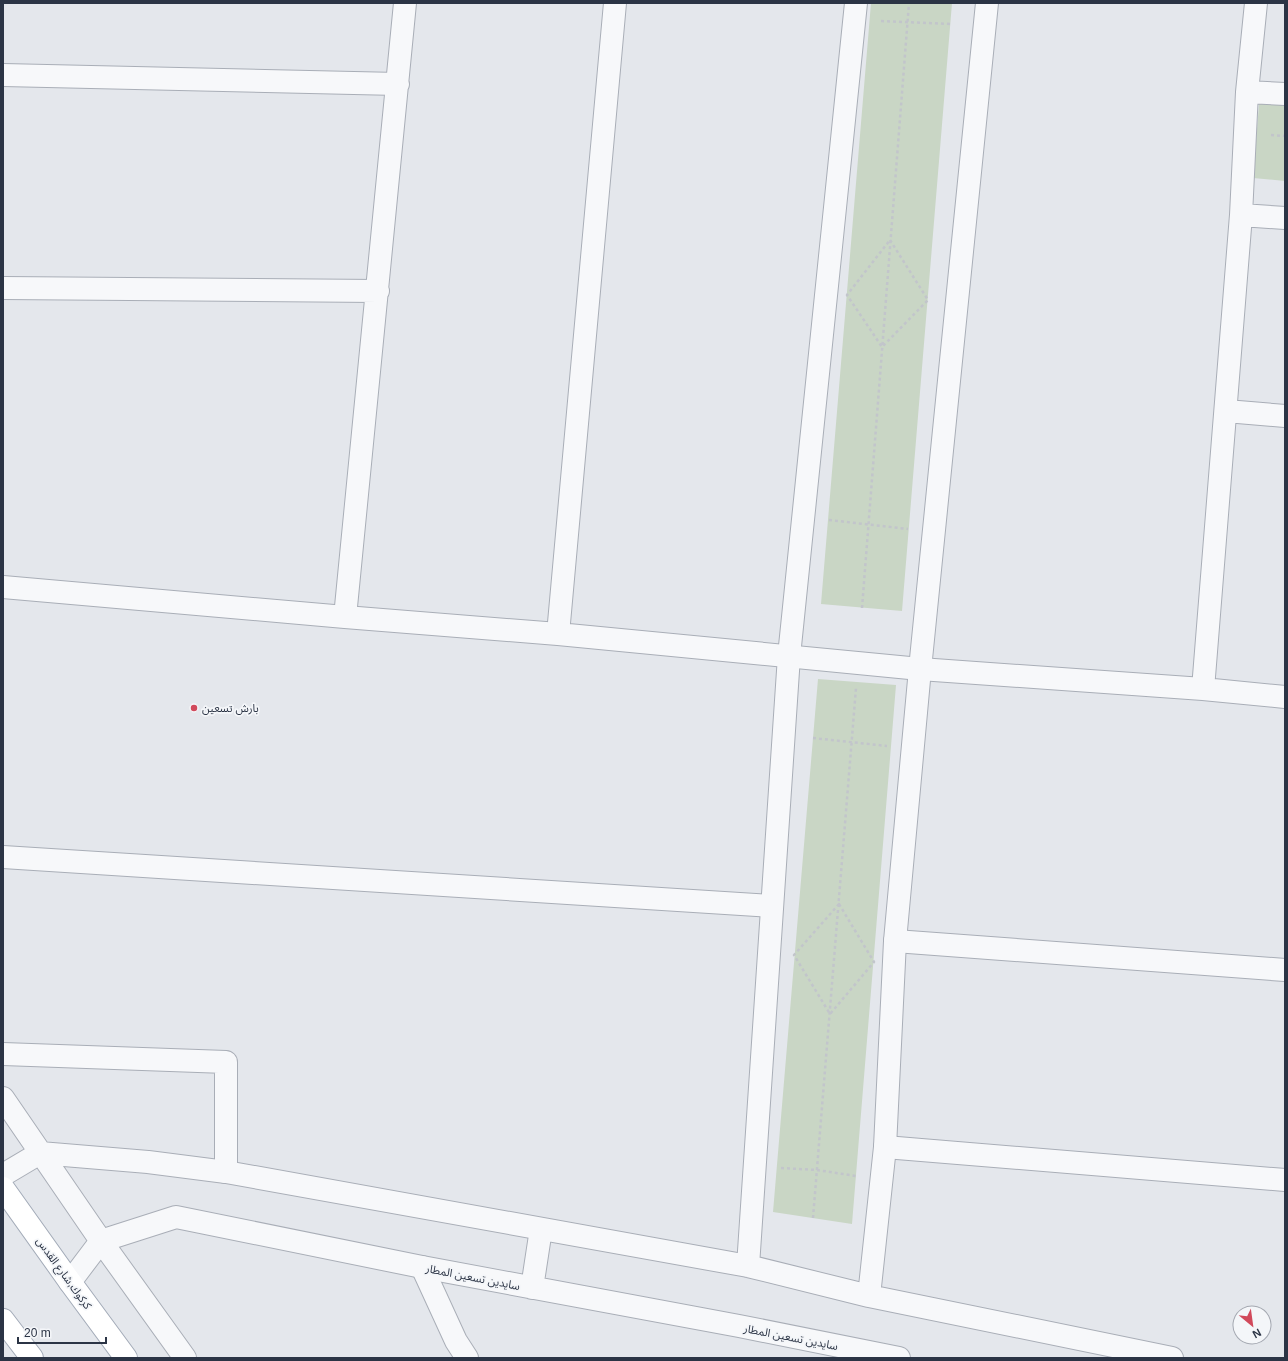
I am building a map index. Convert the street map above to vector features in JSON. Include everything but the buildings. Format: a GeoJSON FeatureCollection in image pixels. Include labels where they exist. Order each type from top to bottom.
{"type":"FeatureCollection","features":[{"type":"Feature","properties":{"kind":"main road","name":"كركوك,شارع القدس"},"geometry":{"type":"LineString","coordinates":[[3,1188],[126,1358]]}},
{"type":"Feature","properties":{"kind":"main road"},"geometry":{"type":"LineString","coordinates":[[3,1320],[32,1358]]}},
{"type":"Feature","properties":{"kind":"street"},"geometry":{"type":"LineString","coordinates":[[346,617],[405,3]]}},
{"type":"Feature","properties":{"kind":"street"},"geometry":{"type":"LineString","coordinates":[[558,634],[615,3]]}},
{"type":"Feature","properties":{"kind":"street"},"geometry":{"type":"LineString","coordinates":[[748,1266],[789,656],[856,3]]}},
{"type":"Feature","properties":{"kind":"street"},"geometry":{"type":"LineString","coordinates":[[868,1296],[885,1146],[896,941],[920,669],[987,3]]}},
{"type":"Feature","properties":{"kind":"street"},"geometry":{"type":"LineString","coordinates":[[1203,689],[1241,215],[1247,92],[1256,3]]}},
{"type":"Feature","properties":{"kind":"street"},"geometry":{"type":"LineString","coordinates":[[3,75],[398,84]]}},
{"type":"Feature","properties":{"kind":"street"},"geometry":{"type":"LineString","coordinates":[[1247,92],[1285,94]]}},
{"type":"Feature","properties":{"kind":"street"},"geometry":{"type":"LineString","coordinates":[[1241,215],[1285,218]]}},
{"type":"Feature","properties":{"kind":"street"},"geometry":{"type":"LineString","coordinates":[[3,288],[378,291]]}},
{"type":"Feature","properties":{"kind":"street"},"geometry":{"type":"LineString","coordinates":[[1226,411],[1285,416]]}},
{"type":"Feature","properties":{"kind":"street"},"geometry":{"type":"LineString","coordinates":[[3,587],[558,634],[920,669],[1203,689],[1285,697]]}},
{"type":"Feature","properties":{"kind":"street"},"geometry":{"type":"LineString","coordinates":[[3,857],[771,906]]}},
{"type":"Feature","properties":{"kind":"street"},"geometry":{"type":"LineString","coordinates":[[896,941],[1285,970]]}},
{"type":"Feature","properties":{"kind":"street"},"geometry":{"type":"LineString","coordinates":[[3,1054],[226,1062],[226,1172]]}},
{"type":"Feature","properties":{"kind":"street"},"geometry":{"type":"LineString","coordinates":[[3,1098],[40,1153],[185,1358]]}},
{"type":"Feature","properties":{"kind":"street"},"geometry":{"type":"LineString","coordinates":[[885,1146],[1285,1180]]}},
{"type":"Feature","properties":{"kind":"street"},"geometry":{"type":"LineString","coordinates":[[3,1175],[40,1153],[148,1162],[226,1172],[748,1266],[868,1296],[1172,1358]]}},
{"type":"Feature","properties":{"kind":"street","name":"سايدين تسعين المطار"},"geometry":{"type":"LineString","coordinates":[[101,1240],[176,1217],[422,1267],[899,1358]]}},
{"type":"Feature","properties":{"kind":"street"},"geometry":{"type":"LineString","coordinates":[[532,1288],[541,1229]]}},
{"type":"Feature","properties":{"kind":"street"},"geometry":{"type":"LineString","coordinates":[[70,1282],[101,1240]]}},
{"type":"Feature","properties":{"kind":"street"},"geometry":{"type":"LineString","coordinates":[[422,1267],[456,1341],[468,1358]]}},
{"type":"Feature","properties":{"kind":"path"},"geometry":{"type":"LineString","coordinates":[[862,608],[909,3]]}},
{"type":"Feature","properties":{"kind":"path"},"geometry":{"type":"LineString","coordinates":[[877,20],[950,24]]}},
{"type":"Feature","properties":{"kind":"path"},"geometry":{"type":"LineString","coordinates":[[882,347],[928,300],[890,240]]}},
{"type":"Feature","properties":{"kind":"path"},"geometry":{"type":"LineString","coordinates":[[882,347],[847,295],[890,240]]}},
{"type":"Feature","properties":{"kind":"path"},"geometry":{"type":"LineString","coordinates":[[828,520],[908,529]]}},
{"type":"Feature","properties":{"kind":"path"},"geometry":{"type":"LineString","coordinates":[[813,1218],[856,682]]}},
{"type":"Feature","properties":{"kind":"path"},"geometry":{"type":"LineString","coordinates":[[813,738],[891,746]]}},
{"type":"Feature","properties":{"kind":"path"},"geometry":{"type":"LineString","coordinates":[[830,1014],[874,962],[839,904]]}},
{"type":"Feature","properties":{"kind":"path"},"geometry":{"type":"LineString","coordinates":[[830,1014],[794,955],[839,904]]}},
{"type":"Feature","properties":{"kind":"path"},"geometry":{"type":"LineString","coordinates":[[777,1168],[817,1170],[856,1176]]}},
{"type":"Feature","properties":{"kind":"green space"},"geometry":{"type":"Polygon","coordinates":[[[871,3],[952,3],[902,611],[821,604],[871,3]]]}},
{"type":"Feature","properties":{"kind":"green space"},"geometry":{"type":"Polygon","coordinates":[[[1260,92],[1285,94],[1285,181],[1253,178],[1260,92]]]}},
{"type":"Feature","properties":{"kind":"green space"},"geometry":{"type":"Polygon","coordinates":[[[818,679],[896,685],[852,1224],[773,1212],[818,679]]]}},
{"type":"Feature","properties":{"kind":"place","name":"بارش تسعين"},"geometry":{"type":"Point","coordinates":[194,708]}}]}
